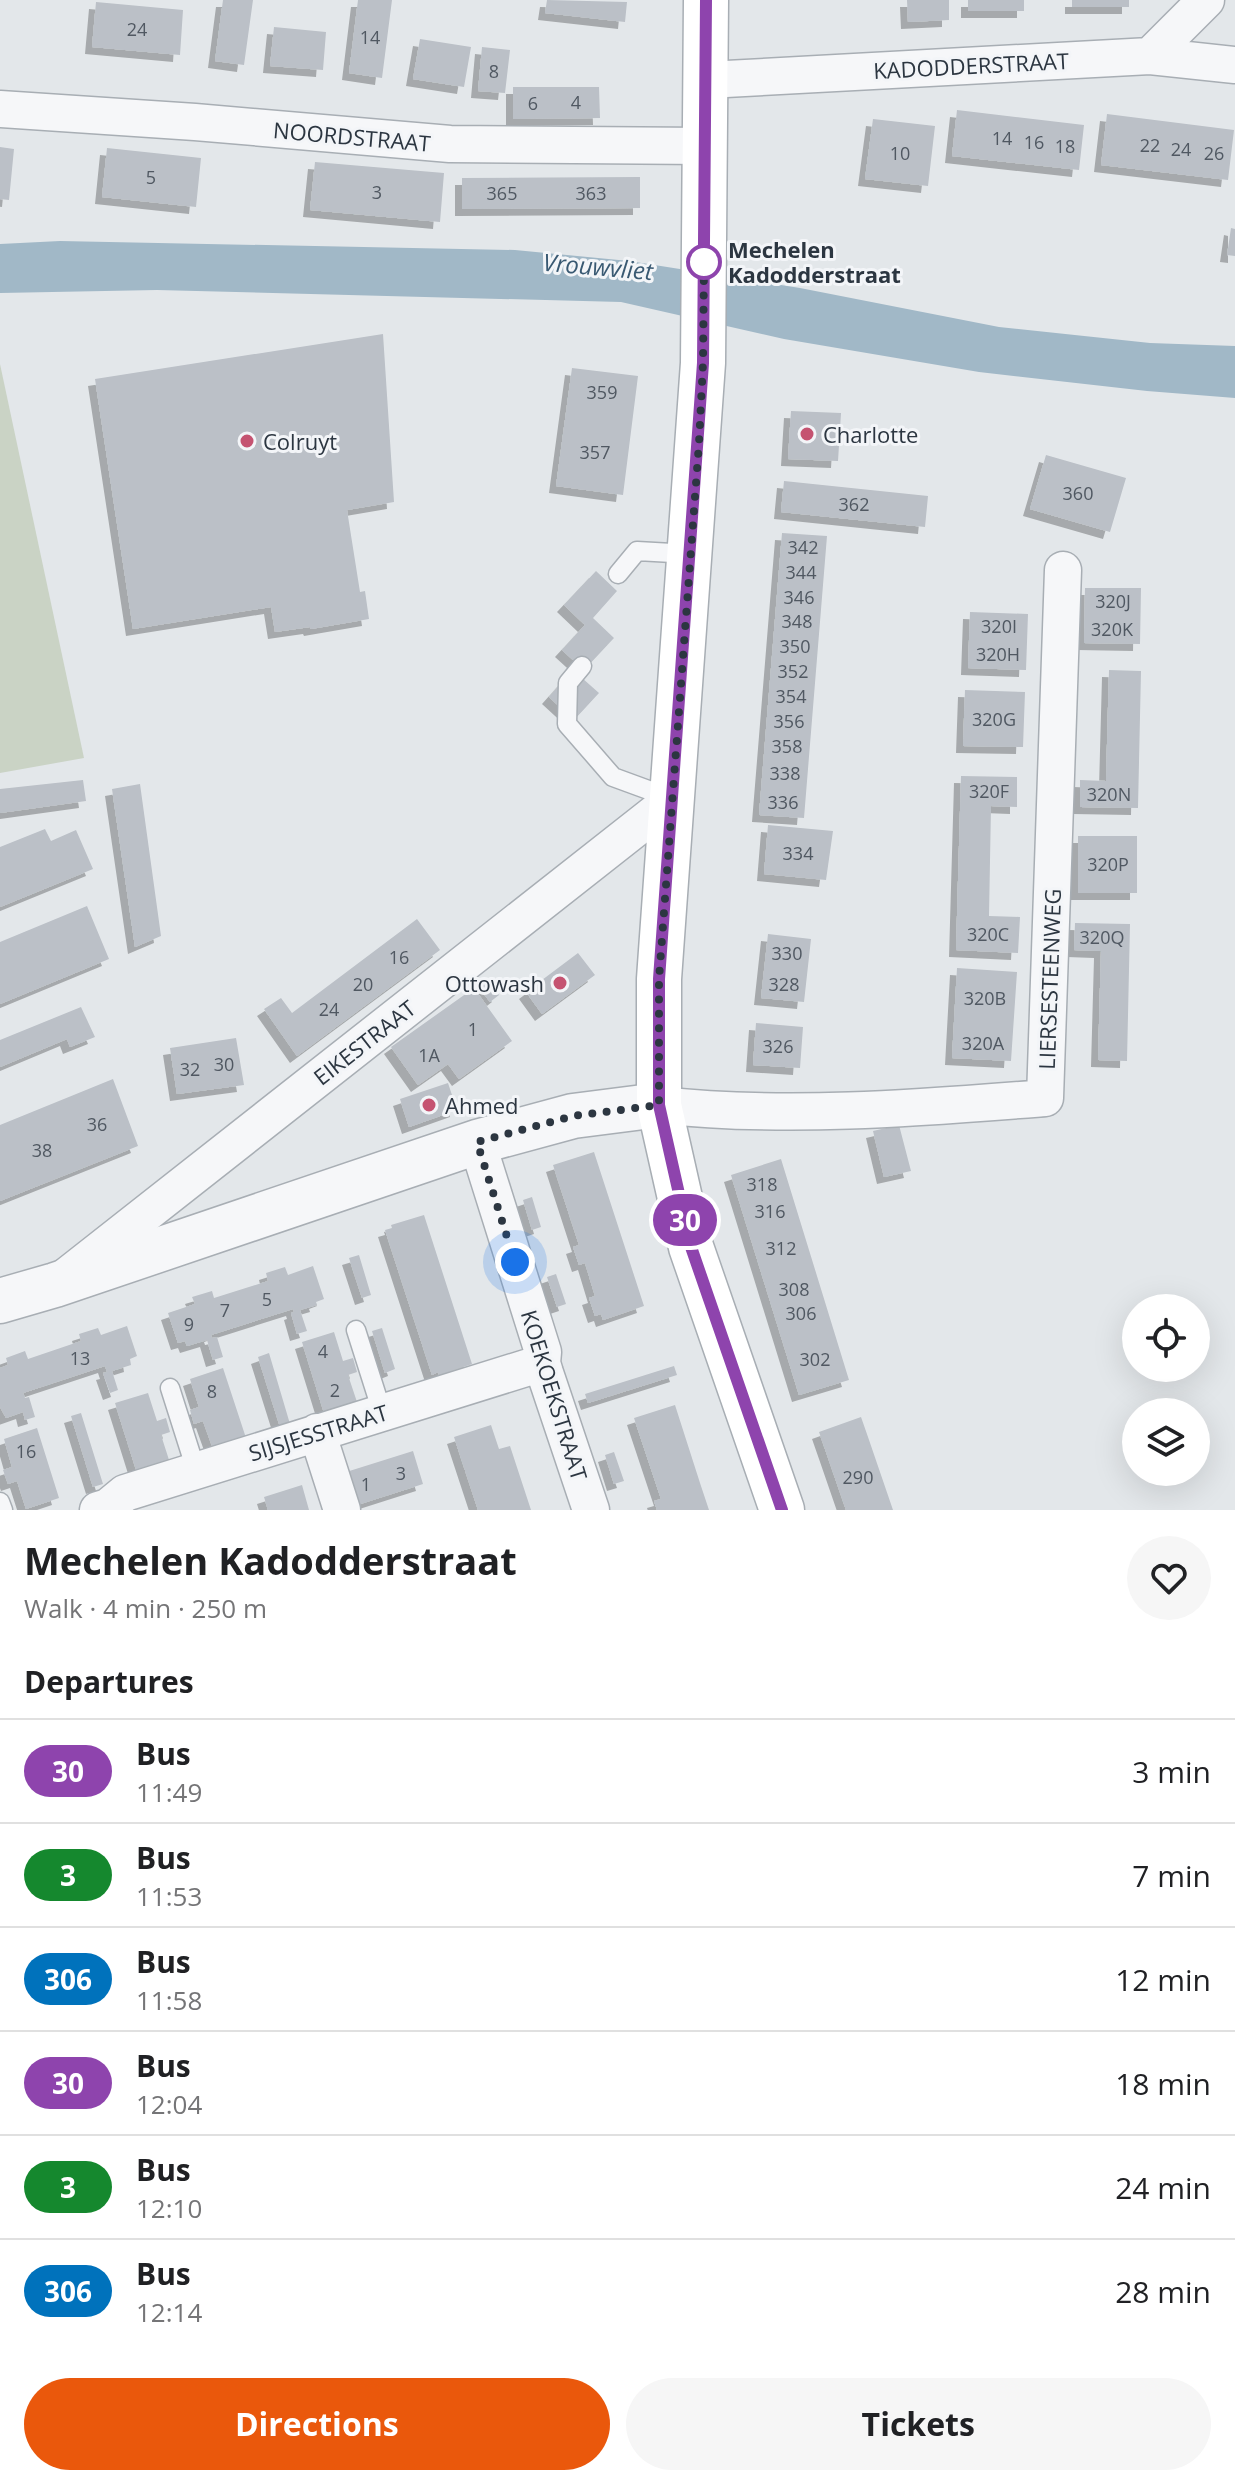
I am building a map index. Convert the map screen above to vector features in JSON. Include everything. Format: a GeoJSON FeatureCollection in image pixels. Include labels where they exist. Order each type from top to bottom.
{"type":"FeatureCollection","features":[{"type":"Feature","properties":{"kind":"main road"},"geometry":{"type":"LineString","coordinates":[[706,0],[703,342],[699,443],[659,979],[659,1105],[691,1247],[782,1510]]}},
{"type":"Feature","properties":{"kind":"street"},"geometry":{"type":"LineString","coordinates":[[1150,56],[1206,0]]}},
{"type":"Feature","properties":{"kind":"street","name":"KADODDERSTRAAT"},"geometry":{"type":"LineString","coordinates":[[707,80],[1150,56],[1235,65]]}},
{"type":"Feature","properties":{"kind":"street","name":"NOORDSTRAAT"},"geometry":{"type":"LineString","coordinates":[[0,109],[450,144],[706,146]]}},
{"type":"Feature","properties":{"kind":"street","name":"LIERSESTEENWEG"},"geometry":{"type":"LineString","coordinates":[[659,1105],[707,1110],[901,1109],[1045,1098],[1063,570]]}},
{"type":"Feature","properties":{"kind":"street","name":"EIKESTRAAT"},"geometry":{"type":"LineString","coordinates":[[55,1285],[673,799]]}},
{"type":"Feature","properties":{"kind":"street","name":"EIKESTRAAT"},"geometry":{"type":"LineString","coordinates":[[0,1301],[477,1142],[573,1116],[659,1105]]}},
{"type":"Feature","properties":{"kind":"street","name":"KOEKOEKSTRAAT"},"geometry":{"type":"LineString","coordinates":[[477,1142],[543,1352],[542,1363],[591,1510]]}},
{"type":"Feature","properties":{"kind":"street","name":"SIJSJESSTRAAT"},"geometry":{"type":"LineString","coordinates":[[105,1509],[125,1493],[542,1363]]}},
{"type":"Feature","properties":{"kind":"street"},"geometry":{"type":"LineString","coordinates":[[317,1432],[342,1510]]}},
{"type":"Feature","properties":{"kind":"lane"},"geometry":{"type":"LineString","coordinates":[[618,574],[637,551],[690,554]]}},
{"type":"Feature","properties":{"kind":"lane"},"geometry":{"type":"LineString","coordinates":[[582,666],[568,683],[567,724],[613,777],[673,799]]}},
{"type":"Feature","properties":{"kind":"lane"},"geometry":{"type":"LineString","coordinates":[[356,1330],[382,1412]]}},
{"type":"Feature","properties":{"kind":"lane"},"geometry":{"type":"LineString","coordinates":[[170,1388],[196,1470]]}},
{"type":"Feature","properties":{"kind":"lane"},"geometry":{"type":"LineString","coordinates":[[0,1502],[3,1510]]}},
{"type":"Feature","properties":{"kind":"green space"},"geometry":{"type":"Polygon","coordinates":[[[0,364],[84,758],[0,773],[0,364]]]}},
{"type":"Feature","properties":{"kind":"water","name":"Vrouwvliet"},"geometry":{"type":"Polygon","coordinates":[[[60,241],[515,250],[629,261],[800,288],[999,327],[1150,343],[1235,346],[1235,398],[979,372],[784,339],[621,302],[157,290],[0,293],[0,244],[60,241]]]}},
{"type":"Feature","properties":{"kind":"building"},"geometry":{"type":"Polygon","coordinates":[[[223,0],[253,0],[244,65],[215,61],[223,0]]]}},
{"type":"Feature","properties":{"kind":"building"},"geometry":{"type":"Polygon","coordinates":[[[358,0],[392,0],[382,78],[349,73],[358,0]]]}},
{"type":"Feature","properties":{"kind":"building"},"geometry":{"type":"Polygon","coordinates":[[[547,0],[627,2],[625,22],[545,13],[547,0]]]}},
{"type":"Feature","properties":{"kind":"building"},"geometry":{"type":"Polygon","coordinates":[[[907,0],[949,0],[949,20],[908,22],[907,0]]]}},
{"type":"Feature","properties":{"kind":"building"},"geometry":{"type":"Polygon","coordinates":[[[968,0],[1024,0],[1024,11],[968,11],[968,0]]]}},
{"type":"Feature","properties":{"kind":"building"},"geometry":{"type":"Polygon","coordinates":[[[1072,0],[1129,0],[1129,7],[1072,7],[1072,0]]]}},
{"type":"Feature","properties":{"kind":"building"},"geometry":{"type":"Polygon","coordinates":[[[96,2],[183,10],[180,55],[92,47],[96,2]]]}},
{"type":"Feature","properties":{"kind":"building"},"geometry":{"type":"Polygon","coordinates":[[[274,27],[326,32],[323,70],[270,66],[274,27]]]}},
{"type":"Feature","properties":{"kind":"building"},"geometry":{"type":"Polygon","coordinates":[[[420,39],[471,47],[464,87],[413,79],[420,39]]]}},
{"type":"Feature","properties":{"kind":"building"},"geometry":{"type":"Polygon","coordinates":[[[482,47],[510,50],[505,93],[478,91],[482,47]]]}},
{"type":"Feature","properties":{"kind":"building"},"geometry":{"type":"Polygon","coordinates":[[[513,87],[599,87],[600,118],[513,119],[513,87]]]}},
{"type":"Feature","properties":{"kind":"building"},"geometry":{"type":"Polygon","coordinates":[[[957,110],[1084,125],[1079,170],[952,156],[957,110]]]}},
{"type":"Feature","properties":{"kind":"building"},"geometry":{"type":"Polygon","coordinates":[[[1107,114],[1234,130],[1228,180],[1101,165],[1107,114]]]}},
{"type":"Feature","properties":{"kind":"building"},"geometry":{"type":"Polygon","coordinates":[[[873,119],[935,126],[928,186],[865,179],[873,119]]]}},
{"type":"Feature","properties":{"kind":"building"},"geometry":{"type":"Polygon","coordinates":[[[0,147],[14,149],[9,200],[0,199],[0,147]]]}},
{"type":"Feature","properties":{"kind":"building"},"geometry":{"type":"Polygon","coordinates":[[[107,148],[201,158],[196,207],[102,197],[107,148]]]}},
{"type":"Feature","properties":{"kind":"building"},"geometry":{"type":"Polygon","coordinates":[[[315,162],[444,173],[440,222],[310,210],[315,162]]]}},
{"type":"Feature","properties":{"kind":"building"},"geometry":{"type":"Polygon","coordinates":[[[640,177],[640,208],[462,209],[462,178],[640,177]]]}},
{"type":"Feature","properties":{"kind":"building"},"geometry":{"type":"Polygon","coordinates":[[[1231,228],[1235,229],[1235,256],[1227,255],[1231,228]]]}},
{"type":"Feature","properties":{"kind":"building","name":"Colruyt"},"geometry":{"type":"Polygon","coordinates":[[[383,334],[394,502],[347,510],[360,592],[365,591],[369,619],[275,632],[271,607],[133,629],[95,379],[383,334]]]}},
{"type":"Feature","properties":{"kind":"building"},"geometry":{"type":"Polygon","coordinates":[[[572,368],[638,376],[623,495],[556,486],[572,368]]]}},
{"type":"Feature","properties":{"kind":"building"},"geometry":{"type":"Polygon","coordinates":[[[791,411],[841,413],[838,461],[788,459],[791,411]]]}},
{"type":"Feature","properties":{"kind":"building"},"geometry":{"type":"Polygon","coordinates":[[[1046,455],[1126,478],[1110,532],[1030,509],[1046,455]]]}},
{"type":"Feature","properties":{"kind":"building"},"geometry":{"type":"Polygon","coordinates":[[[784,481],[928,496],[925,527],[781,512],[784,481]]]}},
{"type":"Feature","properties":{"kind":"building"},"geometry":{"type":"Polygon","coordinates":[[[782,533],[827,536],[804,818],[759,815],[782,533]]]}},
{"type":"Feature","properties":{"kind":"building"},"geometry":{"type":"Polygon","coordinates":[[[596,571],[617,591],[593,618],[614,638],[584,670],[562,650],[585,625],[564,605],[596,571]]]}},
{"type":"Feature","properties":{"kind":"building"},"geometry":{"type":"Polygon","coordinates":[[[1085,588],[1141,588],[1140,644],[1084,643],[1085,588]]]}},
{"type":"Feature","properties":{"kind":"building"},"geometry":{"type":"Polygon","coordinates":[[[970,612],[1028,614],[1026,670],[968,668],[970,612]]]}},
{"type":"Feature","properties":{"kind":"building"},"geometry":{"type":"Polygon","coordinates":[[[573,670],[599,693],[574,720],[549,697],[573,670]]]}},
{"type":"Feature","properties":{"kind":"building"},"geometry":{"type":"Polygon","coordinates":[[[1109,670],[1141,671],[1138,808],[1080,807],[1080,780],[1106,781],[1109,670]]]}},
{"type":"Feature","properties":{"kind":"building"},"geometry":{"type":"Polygon","coordinates":[[[965,690],[1025,692],[1023,747],[963,746],[965,690]]]}},
{"type":"Feature","properties":{"kind":"building"},"geometry":{"type":"Polygon","coordinates":[[[961,776],[1017,777],[1017,807],[991,806],[989,916],[1020,917],[1018,953],[956,950],[961,776]]]}},
{"type":"Feature","properties":{"kind":"building"},"geometry":{"type":"Polygon","coordinates":[[[83,780],[86,801],[0,813],[0,789],[83,780]]]}},
{"type":"Feature","properties":{"kind":"building"},"geometry":{"type":"Polygon","coordinates":[[[140,784],[161,936],[135,947],[112,789],[140,784]]]}},
{"type":"Feature","properties":{"kind":"building"},"geometry":{"type":"Polygon","coordinates":[[[768,825],[833,831],[826,880],[764,874],[768,825]]]}},
{"type":"Feature","properties":{"kind":"building"},"geometry":{"type":"Polygon","coordinates":[[[45,829],[51,841],[76,830],[93,869],[0,907],[0,847],[45,829]]]}},
{"type":"Feature","properties":{"kind":"building"},"geometry":{"type":"Polygon","coordinates":[[[1078,836],[1137,836],[1137,893],[1078,893],[1078,836]]]}},
{"type":"Feature","properties":{"kind":"building"},"geometry":{"type":"Polygon","coordinates":[[[87,906],[109,959],[0,1004],[0,942],[87,906]]]}},
{"type":"Feature","properties":{"kind":"building"},"geometry":{"type":"Polygon","coordinates":[[[417,919],[440,950],[297,1056],[264,1009],[281,998],[292,1013],[417,919]]]}},
{"type":"Feature","properties":{"kind":"building"},"geometry":{"type":"Polygon","coordinates":[[[1075,923],[1130,924],[1127,1061],[1098,1060],[1101,951],[1074,950],[1075,923]]]}},
{"type":"Feature","properties":{"kind":"building"},"geometry":{"type":"Polygon","coordinates":[[[768,934],[811,939],[804,1002],[761,998],[768,934]]]}},
{"type":"Feature","properties":{"kind":"building","name":"Ottowash"},"geometry":{"type":"Polygon","coordinates":[[[578,953],[595,975],[542,1014],[526,992],[578,953]]]}},
{"type":"Feature","properties":{"kind":"building"},"geometry":{"type":"Polygon","coordinates":[[[957,968],[1017,972],[1011,1061],[952,1058],[957,968]]]}},
{"type":"Feature","properties":{"kind":"building"},"geometry":{"type":"Polygon","coordinates":[[[487,978],[499,995],[490,1002],[477,985],[487,978]]]}},
{"type":"Feature","properties":{"kind":"building"},"geometry":{"type":"Polygon","coordinates":[[[474,988],[512,1041],[459,1079],[448,1064],[418,1085],[391,1047],[474,988]]]}},
{"type":"Feature","properties":{"kind":"building"},"geometry":{"type":"Polygon","coordinates":[[[81,1007],[95,1037],[70,1047],[67,1039],[0,1067],[0,1040],[81,1007]]]}},
{"type":"Feature","properties":{"kind":"building"},"geometry":{"type":"Polygon","coordinates":[[[756,1023],[803,1027],[800,1068],[753,1065],[756,1023]]]}},
{"type":"Feature","properties":{"kind":"building"},"geometry":{"type":"Polygon","coordinates":[[[236,1038],[244,1085],[177,1094],[170,1048],[236,1038]]]}},
{"type":"Feature","properties":{"kind":"building"},"geometry":{"type":"Polygon","coordinates":[[[113,1079],[138,1146],[0,1201],[0,1125],[113,1079]]]}},
{"type":"Feature","properties":{"kind":"building","name":"Ahmed"},"geometry":{"type":"Polygon","coordinates":[[[448,1083],[457,1110],[409,1127],[400,1099],[448,1083]]]}},
{"type":"Feature","properties":{"kind":"building"},"geometry":{"type":"Polygon","coordinates":[[[899,1125],[911,1171],[884,1177],[873,1131],[899,1125]]]}},
{"type":"Feature","properties":{"kind":"building"},"geometry":{"type":"Polygon","coordinates":[[[594,1152],[644,1306],[603,1320],[601,1314],[595,1316],[589,1298],[595,1296],[585,1263],[579,1265],[573,1247],[579,1245],[553,1165],[594,1152]]]}},
{"type":"Feature","properties":{"kind":"building"},"geometry":{"type":"Polygon","coordinates":[[[781,1159],[849,1380],[799,1395],[731,1175],[781,1159]]]}},
{"type":"Feature","properties":{"kind":"building"},"geometry":{"type":"Polygon","coordinates":[[[532,1197],[541,1227],[532,1230],[523,1200],[532,1197]]]}},
{"type":"Feature","properties":{"kind":"building"},"geometry":{"type":"Polygon","coordinates":[[[424,1215],[472,1364],[439,1375],[438,1372],[432,1375],[385,1230],[392,1228],[391,1225],[424,1215]]]}},
{"type":"Feature","properties":{"kind":"building"},"geometry":{"type":"Polygon","coordinates":[[[359,1255],[371,1295],[362,1298],[349,1258],[359,1255]]]}},
{"type":"Feature","properties":{"kind":"building"},"geometry":{"type":"Polygon","coordinates":[[[313,1266],[324,1299],[316,1302],[317,1305],[300,1310],[307,1331],[297,1334],[291,1313],[293,1309],[211,1335],[212,1338],[217,1337],[223,1357],[213,1360],[207,1340],[187,1346],[185,1341],[178,1343],[168,1313],[195,1304],[192,1297],[212,1291],[214,1298],[268,1281],[266,1273],[285,1267],[288,1275],[313,1266]]]}},
{"type":"Feature","properties":{"kind":"building"},"geometry":{"type":"Polygon","coordinates":[[[556,1274],[566,1304],[557,1307],[547,1277],[556,1274]]]}},
{"type":"Feature","properties":{"kind":"building"},"geometry":{"type":"Polygon","coordinates":[[[127,1326],[137,1356],[130,1359],[131,1365],[112,1371],[118,1390],[110,1393],[103,1373],[107,1372],[105,1366],[23,1393],[25,1398],[29,1397],[35,1417],[25,1420],[23,1412],[6,1418],[0,1407],[0,1368],[8,1365],[6,1358],[25,1351],[28,1359],[81,1341],[79,1334],[98,1328],[101,1335],[127,1326]]]}},
{"type":"Feature","properties":{"kind":"building"},"geometry":{"type":"Polygon","coordinates":[[[382,1328],[395,1369],[385,1373],[372,1331],[382,1328]]]}},
{"type":"Feature","properties":{"kind":"building"},"geometry":{"type":"Polygon","coordinates":[[[334,1332],[343,1361],[353,1358],[357,1372],[348,1375],[357,1402],[324,1413],[302,1342],[334,1332]]]}},
{"type":"Feature","properties":{"kind":"building"},"geometry":{"type":"Polygon","coordinates":[[[269,1353],[290,1424],[280,1427],[258,1357],[269,1353]]]}},
{"type":"Feature","properties":{"kind":"building"},"geometry":{"type":"Polygon","coordinates":[[[674,1366],[677,1375],[588,1403],[585,1394],[674,1366]]]}},
{"type":"Feature","properties":{"kind":"building"},"geometry":{"type":"Polygon","coordinates":[[[223,1368],[246,1438],[213,1449],[203,1421],[194,1424],[190,1410],[199,1407],[190,1379],[223,1368]]]}},
{"type":"Feature","properties":{"kind":"building"},"geometry":{"type":"Polygon","coordinates":[[[148,1393],[157,1421],[166,1418],[170,1432],[161,1435],[170,1463],[137,1473],[115,1403],[148,1393]]]}},
{"type":"Feature","properties":{"kind":"building"},"geometry":{"type":"Polygon","coordinates":[[[675,1405],[709,1510],[657,1510],[654,1501],[661,1499],[634,1418],[675,1405]]]}},
{"type":"Feature","properties":{"kind":"building"},"geometry":{"type":"Polygon","coordinates":[[[81,1413],[103,1484],[93,1487],[71,1416],[81,1413]]]}},
{"type":"Feature","properties":{"kind":"building"},"geometry":{"type":"Polygon","coordinates":[[[861,1417],[893,1510],[846,1510],[819,1432],[861,1417]]]}},
{"type":"Feature","properties":{"kind":"building"},"geometry":{"type":"Polygon","coordinates":[[[491,1425],[499,1449],[510,1446],[531,1510],[478,1510],[454,1437],[491,1425]]]}},
{"type":"Feature","properties":{"kind":"building"},"geometry":{"type":"Polygon","coordinates":[[[37,1428],[59,1498],[26,1509],[17,1481],[8,1484],[3,1470],[12,1467],[4,1439],[37,1428]]]}},
{"type":"Feature","properties":{"kind":"building"},"geometry":{"type":"Polygon","coordinates":[[[413,1451],[423,1484],[354,1506],[343,1473],[413,1451]]]}},
{"type":"Feature","properties":{"kind":"building"},"geometry":{"type":"Polygon","coordinates":[[[614,1452],[624,1481],[614,1484],[605,1455],[614,1452]]]}},
{"type":"Feature","properties":{"kind":"building"},"geometry":{"type":"Polygon","coordinates":[[[302,1485],[309,1510],[268,1510],[264,1497],[302,1485]]]}},
{"type":"Feature","properties":{"kind":"bus line","name":"30"},"geometry":{"type":"LineString","coordinates":[[706,0],[703,363],[659,979],[659,1105],[691,1247],[782,1510]]}},
{"type":"Feature","properties":{"kind":"place","name":"Mechelen Kadodderstraat"},"geometry":{"type":"Point","coordinates":[704,262]}},
{"type":"Feature","properties":{"kind":"place","name":"Charlotte"},"geometry":{"type":"Point","coordinates":[807,434]}},
{"type":"Feature","properties":{"kind":"place","name":"Colruyt"},"geometry":{"type":"Point","coordinates":[247,441]}},
{"type":"Feature","properties":{"kind":"place","name":"Ottowash"},"geometry":{"type":"Point","coordinates":[560,983]}},
{"type":"Feature","properties":{"kind":"place","name":"Ahmed"},"geometry":{"type":"Point","coordinates":[429,1105]}},
{"type":"Feature","properties":{"kind":"route"},"geometry":{"type":"LineString","coordinates":[[515,1262],[477,1142],[573,1116],[659,1105],[659,979],[699,443],[704,262]]}}]}
